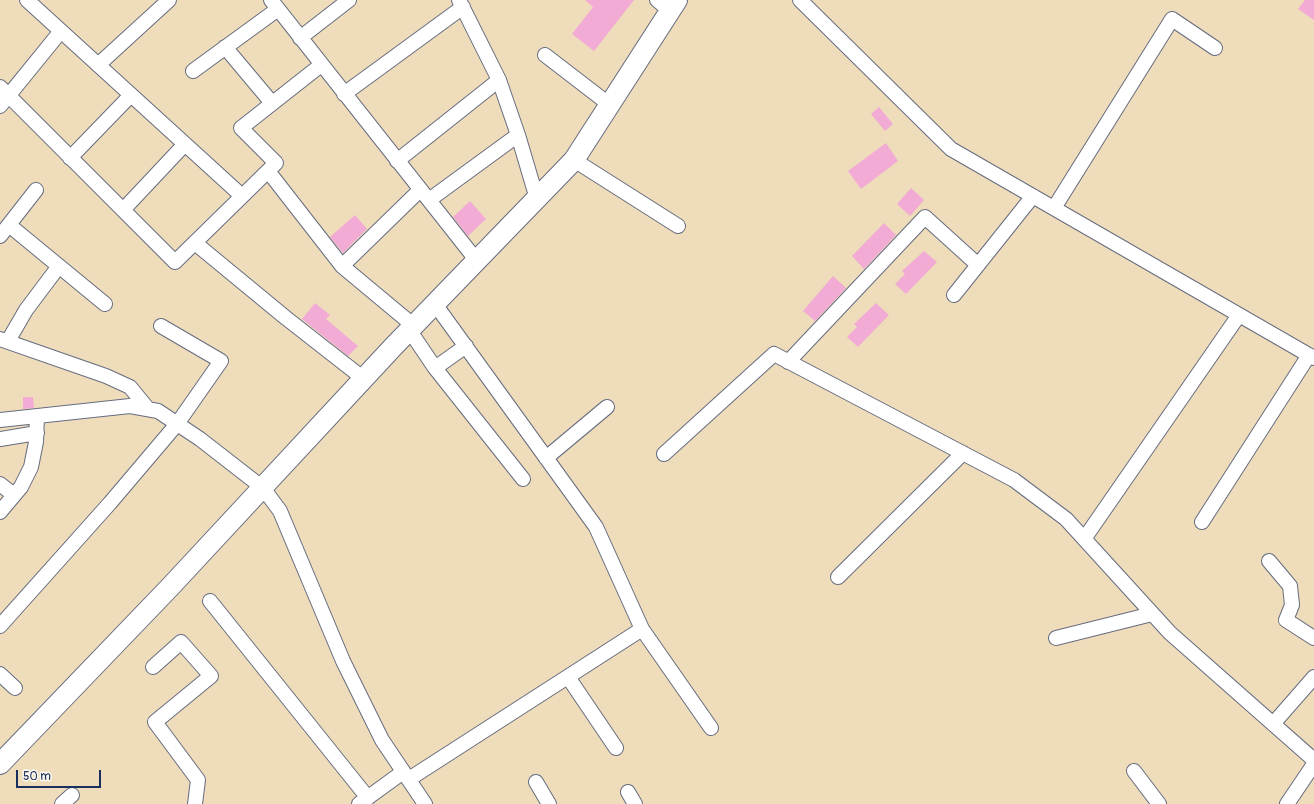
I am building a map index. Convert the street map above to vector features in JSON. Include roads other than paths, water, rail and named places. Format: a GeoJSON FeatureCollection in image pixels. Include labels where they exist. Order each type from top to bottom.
{"type":"FeatureCollection","features":[{"type":"Feature","properties":{"kind":"street"},"geometry":{"type":"LineString","coordinates":[[27,0],[242,196]]}},
{"type":"Feature","properties":{"kind":"street"},"geometry":{"type":"LineString","coordinates":[[98,65],[168,0]]}},
{"type":"Feature","properties":{"kind":"street"},"geometry":{"type":"LineString","coordinates":[[300,38],[349,0]]}},
{"type":"Feature","properties":{"kind":"street"},"geometry":{"type":"LineString","coordinates":[[800,0],[951,149],[1311,356],[1202,522]]}},
{"type":"Feature","properties":{"kind":"street"},"geometry":{"type":"LineString","coordinates":[[344,94],[461,4],[499,80],[518,135],[537,199]]}},
{"type":"Feature","properties":{"kind":"street"},"geometry":{"type":"LineString","coordinates":[[0,764],[262,488],[364,378],[574,160],[610,105],[668,4]]}},
{"type":"Feature","properties":{"kind":"street"},"geometry":{"type":"LineString","coordinates":[[193,71],[225,47],[274,5],[477,261]]}},
{"type":"Feature","properties":{"kind":"street"},"geometry":{"type":"LineString","coordinates":[[1054,208],[1172,19],[1216,48]]}},
{"type":"Feature","properties":{"kind":"street"},"geometry":{"type":"LineString","coordinates":[[61,31],[3,96],[70,158],[175,262],[276,163],[241,128],[321,65]]}},
{"type":"Feature","properties":{"kind":"street"},"geometry":{"type":"LineString","coordinates":[[225,47],[272,103]]}},
{"type":"Feature","properties":{"kind":"street"},"geometry":{"type":"LineString","coordinates":[[545,55],[610,105]]}},
{"type":"Feature","properties":{"kind":"street"},"geometry":{"type":"LineString","coordinates":[[397,161],[499,80]]}},
{"type":"Feature","properties":{"kind":"street"},"geometry":{"type":"LineString","coordinates":[[70,158],[131,95]]}},
{"type":"Feature","properties":{"kind":"street"},"geometry":{"type":"LineString","coordinates":[[342,266],[424,195],[518,135]]}},
{"type":"Feature","properties":{"kind":"street"},"geometry":{"type":"LineString","coordinates":[[123,210],[185,144]]}},
{"type":"Feature","properties":{"kind":"street"},"geometry":{"type":"LineString","coordinates":[[574,160],[678,226]]}},
{"type":"Feature","properties":{"kind":"street"},"geometry":{"type":"LineString","coordinates":[[268,171],[342,266],[412,328],[436,368],[523,479]]}},
{"type":"Feature","properties":{"kind":"street"},"geometry":{"type":"LineString","coordinates":[[36,190],[4,230],[59,266],[104,304]]}},
{"type":"Feature","properties":{"kind":"street"},"geometry":{"type":"LineString","coordinates":[[954,294],[1033,196]]}},
{"type":"Feature","properties":{"kind":"street"},"geometry":{"type":"LineString","coordinates":[[788,362],[925,217],[978,264]]}},
{"type":"Feature","properties":{"kind":"street"},"geometry":{"type":"LineString","coordinates":[[195,243],[286,318],[364,378]]}},
{"type":"Feature","properties":{"kind":"street"},"geometry":{"type":"LineString","coordinates":[[59,266],[4,340],[106,376],[130,387],[148,409]]}},
{"type":"Feature","properties":{"kind":"street"},"geometry":{"type":"LineString","coordinates":[[435,304],[596,528],[642,629],[711,728]]}},
{"type":"Feature","properties":{"kind":"street"},"geometry":{"type":"LineString","coordinates":[[1084,539],[1239,315]]}},
{"type":"Feature","properties":{"kind":"street"},"geometry":{"type":"LineString","coordinates":[[0,626],[105,509],[177,424],[221,361],[161,326]]}},
{"type":"Feature","properties":{"kind":"street"},"geometry":{"type":"LineString","coordinates":[[436,368],[466,346]]}},
{"type":"Feature","properties":{"kind":"street"},"geometry":{"type":"LineString","coordinates":[[664,454],[774,354],[1014,480],[1066,519],[1170,633],[1314,760]]}},
{"type":"Feature","properties":{"kind":"street"},"geometry":{"type":"LineString","coordinates":[[0,420],[130,406],[158,411],[262,488],[280,511],[342,661],[382,740],[425,804]]}},
{"type":"Feature","properties":{"kind":"street"},"geometry":{"type":"LineString","coordinates":[[546,458],[607,407]]}},
{"type":"Feature","properties":{"kind":"street"},"geometry":{"type":"LineString","coordinates":[[0,512],[21,486],[31,466],[37,433],[37,416]]}},
{"type":"Feature","properties":{"kind":"street"},"geometry":{"type":"LineString","coordinates":[[0,439],[37,433]]}},
{"type":"Feature","properties":{"kind":"street"},"geometry":{"type":"LineString","coordinates":[[838,577],[963,453]]}},
{"type":"Feature","properties":{"kind":"street"},"geometry":{"type":"LineString","coordinates":[[0,484],[14,495]]}},
{"type":"Feature","properties":{"kind":"street"},"geometry":{"type":"LineString","coordinates":[[1269,561],[1290,586],[1292,605],[1286,620],[1314,638]]}},
{"type":"Feature","properties":{"kind":"street"},"geometry":{"type":"LineString","coordinates":[[210,601],[364,801],[568,677],[642,629]]}},
{"type":"Feature","properties":{"kind":"street"},"geometry":{"type":"LineString","coordinates":[[1056,638],[1152,614]]}},
{"type":"Feature","properties":{"kind":"street"},"geometry":{"type":"LineString","coordinates":[[153,667],[181,642],[211,676],[155,722],[198,780],[195,804]]}},
{"type":"Feature","properties":{"kind":"street"},"geometry":{"type":"LineString","coordinates":[[0,674],[15,688]]}},
{"type":"Feature","properties":{"kind":"street"},"geometry":{"type":"LineString","coordinates":[[568,677],[616,748]]}},
{"type":"Feature","properties":{"kind":"street"},"geometry":{"type":"LineString","coordinates":[[1273,724],[1314,677]]}},
{"type":"Feature","properties":{"kind":"street"},"geometry":{"type":"LineString","coordinates":[[1287,804],[1314,764]]}},
{"type":"Feature","properties":{"kind":"street"},"geometry":{"type":"LineString","coordinates":[[1134,771],[1159,804]]}},
{"type":"Feature","properties":{"kind":"street"},"geometry":{"type":"LineString","coordinates":[[536,782],[549,804]]}},
{"type":"Feature","properties":{"kind":"street"},"geometry":{"type":"LineString","coordinates":[[628,792],[636,804]]}}]}
